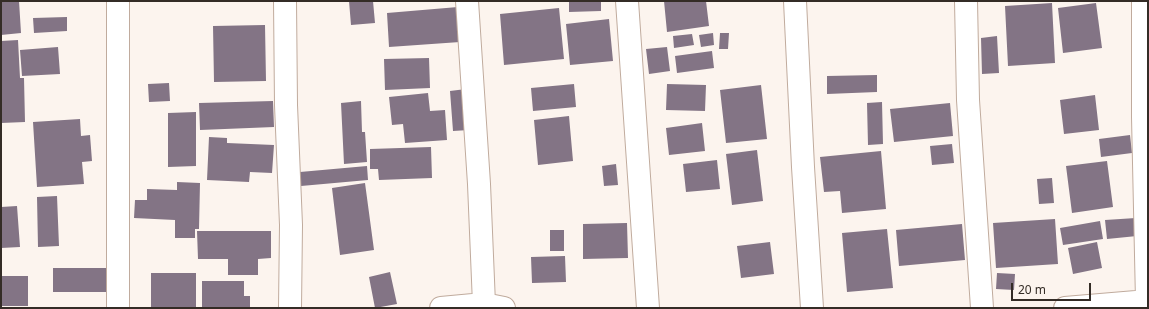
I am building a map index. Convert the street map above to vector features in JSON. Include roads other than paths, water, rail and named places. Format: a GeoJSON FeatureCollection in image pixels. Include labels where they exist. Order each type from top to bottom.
{"type":"FeatureCollection","features":[{"type":"Feature","properties":{"kind":"street"},"geometry":{"type":"LineString","coordinates":[[118,1],[118,308]]}},
{"type":"Feature","properties":{"kind":"street"},"geometry":{"type":"LineString","coordinates":[[285,1],[286,105],[291,225],[290,308]]}},
{"type":"Feature","properties":{"kind":"street"},"geometry":{"type":"LineString","coordinates":[[441,308],[494,306],[479,184],[466,1]]}},
{"type":"Feature","properties":{"kind":"street"},"geometry":{"type":"LineString","coordinates":[[627,1],[648,308]]}},
{"type":"Feature","properties":{"kind":"street"},"geometry":{"type":"LineString","coordinates":[[795,1],[812,308]]}},
{"type":"Feature","properties":{"kind":"street"},"geometry":{"type":"LineString","coordinates":[[966,1],[968,100],[982,308]]}},
{"type":"Feature","properties":{"kind":"street"},"geometry":{"type":"LineString","coordinates":[[1065,308],[1147,301],[1143,117],[1143,1]]}}]}
